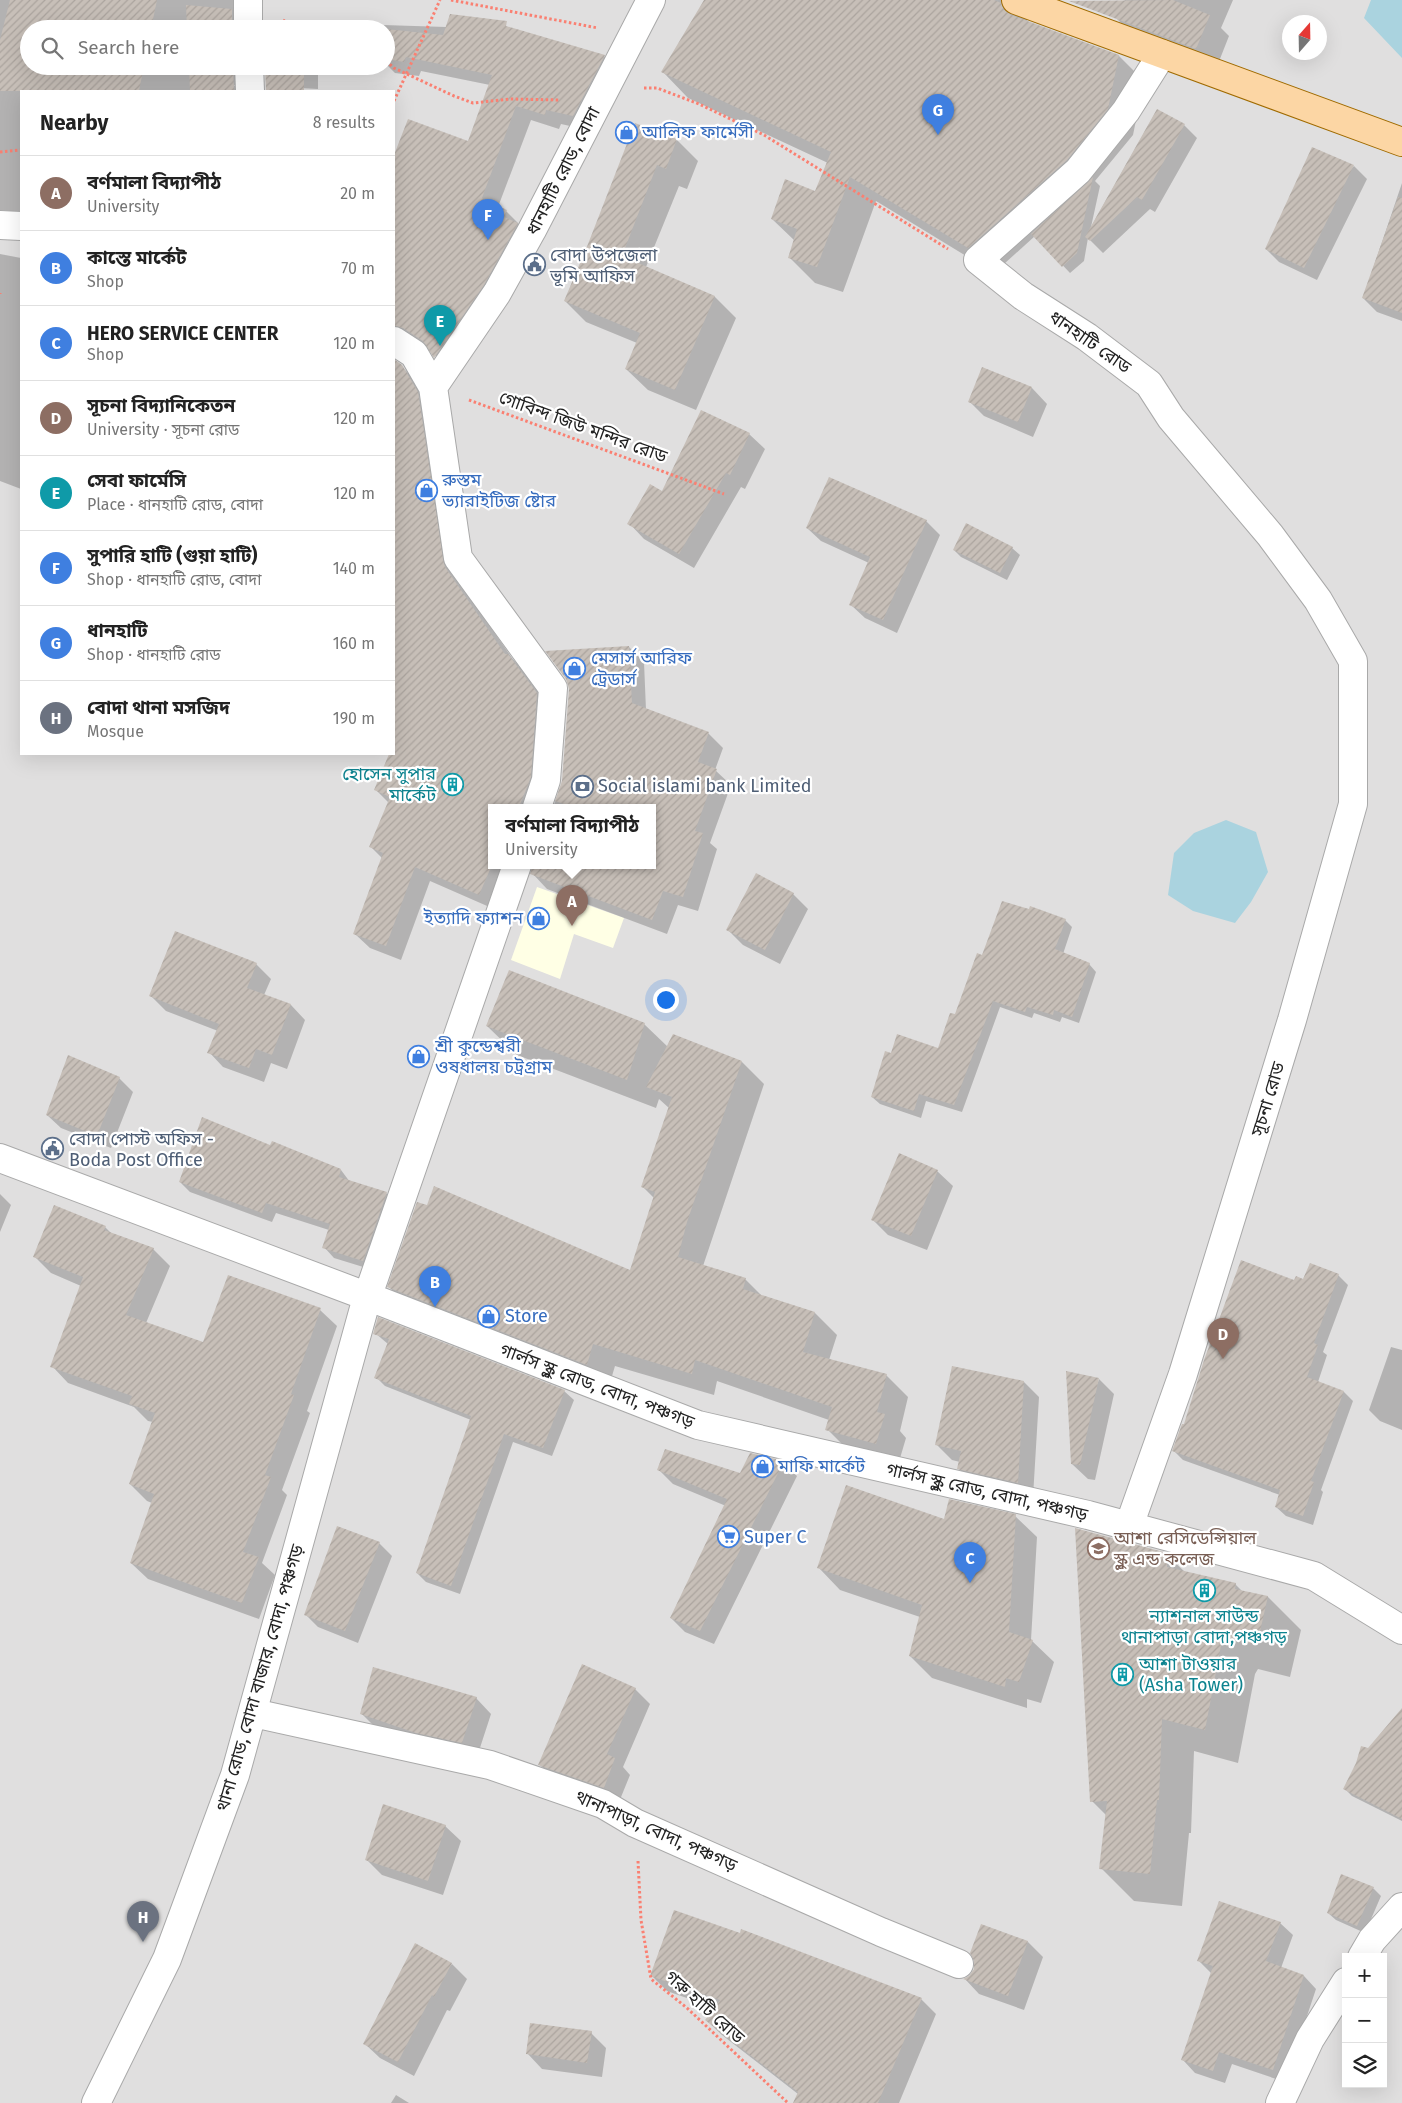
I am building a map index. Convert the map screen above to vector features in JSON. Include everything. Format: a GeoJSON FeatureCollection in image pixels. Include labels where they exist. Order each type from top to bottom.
{"type":"FeatureCollection","features":[{"type":"Feature","properties":{"kind":"main road"},"geometry":{"type":"LineString","coordinates":[[1016,0],[1402,142]]}},
{"type":"Feature","properties":{"kind":"street"},"geometry":{"type":"LineString","coordinates":[[248,0],[248,20]]}},
{"type":"Feature","properties":{"kind":"street","name":"ধানহাটি রোড, বোদা"},"geometry":{"type":"LineString","coordinates":[[434,387],[497,293],[532,230],[651,0]]}},
{"type":"Feature","properties":{"kind":"street"},"geometry":{"type":"LineString","coordinates":[[978,260],[1078,171],[1126,111],[1162,54]]}},
{"type":"Feature","properties":{"kind":"street"},"geometry":{"type":"LineString","coordinates":[[249,75],[250,90]]}},
{"type":"Feature","properties":{"kind":"street"},"geometry":{"type":"LineString","coordinates":[[0,225],[20,226]]}},
{"type":"Feature","properties":{"kind":"street","name":"ধানহাটি রোড"},"geometry":{"type":"LineString","coordinates":[[978,260],[1023,296],[1087,337],[1149,384],[1171,418],[1276,542],[1318,600],[1353,662]]}},
{"type":"Feature","properties":{"kind":"street"},"geometry":{"type":"LineString","coordinates":[[395,342],[414,354],[434,387],[458,558],[553,688],[546,780],[538,804]]}},
{"type":"Feature","properties":{"kind":"street","name":"সূচনা রোড"},"geometry":{"type":"LineString","coordinates":[[1129,1526],[1183,1374],[1292,1020],[1353,804],[1353,662]]}},
{"type":"Feature","properties":{"kind":"street","name":"থানা রোড, বোদা বাজার, বোদা, পঞ্চগড়"},"geometry":{"type":"LineString","coordinates":[[96,2103],[167,1959],[235,1775],[368,1297],[516,869]]}},
{"type":"Feature","properties":{"kind":"street","name":"গার্লস স্কুল রোড, বোদা, পঞ্চগড়"},"geometry":{"type":"LineString","coordinates":[[0,1158],[368,1297],[698,1426],[1129,1526],[1314,1576],[1402,1630]]}},
{"type":"Feature","properties":{"kind":"street","name":"থানাপাড়া, বোদা, পঞ্চগড়"},"geometry":{"type":"LineString","coordinates":[[253,1713],[490,1765],[603,1804],[635,1823],[881,1932],[959,1964]]}},
{"type":"Feature","properties":{"kind":"street"},"geometry":{"type":"LineString","coordinates":[[1364,1953],[1372,1940],[1402,1908]]}},
{"type":"Feature","properties":{"kind":"street"},"geometry":{"type":"LineString","coordinates":[[1280,2103],[1310,2039],[1342,1988]]}},
{"type":"Feature","properties":{"kind":"path"},"geometry":{"type":"LineString","coordinates":[[395,100],[440,0]]}},
{"type":"Feature","properties":{"kind":"path"},"geometry":{"type":"LineString","coordinates":[[451,0],[633,35]]}},
{"type":"Feature","properties":{"kind":"path"},"geometry":{"type":"LineString","coordinates":[[395,68],[473,103],[525,98],[566,101],[604,91],[657,88],[699,104],[764,135],[943,247],[978,260]]}},
{"type":"Feature","properties":{"kind":"path"},"geometry":{"type":"LineString","coordinates":[[0,152],[20,150]]}},
{"type":"Feature","properties":{"kind":"path","name":"গোবিন্দ জিউ মন্দির রোড"},"geometry":{"type":"LineString","coordinates":[[434,387],[724,494]]}},
{"type":"Feature","properties":{"kind":"path","name":"গরু হাটি রোড"},"geometry":{"type":"LineString","coordinates":[[635,1823],[641,1920],[652,1978],[687,2008],[788,2103]]}},
{"type":"Feature","properties":{"kind":"shaded area"},"geometry":{"type":"Polygon","coordinates":[[[0,0],[1402,0],[1402,2103],[0,2103],[0,0]]]}},
{"type":"Feature","properties":{"kind":"shaded area"},"geometry":{"type":"Polygon","coordinates":[[[537,887],[624,918],[613,948],[574,934],[560,979],[511,960],[537,887]]]}},
{"type":"Feature","properties":{"kind":"water"},"geometry":{"type":"Polygon","coordinates":[[[1371,0],[1402,0],[1402,58],[1364,18],[1371,0]]]}},
{"type":"Feature","properties":{"kind":"water"},"geometry":{"type":"Polygon","coordinates":[[[1226,820],[1256,832],[1268,872],[1251,902],[1235,923],[1193,911],[1168,895],[1174,853],[1194,833],[1226,820]]]}},
{"type":"Feature","properties":{"kind":"building"},"geometry":{"type":"Polygon","coordinates":[[[10,0],[157,0],[153,20],[20,20],[20,75],[142,75],[139,90],[0,91],[0,40],[10,0]]]}},
{"type":"Feature","properties":{"kind":"building"},"geometry":{"type":"Polygon","coordinates":[[[704,0],[994,0],[1001,3],[1004,10],[1011,15],[1119,55],[1108,109],[1067,160],[968,248],[850,177],[817,267],[788,258],[797,229],[771,219],[785,179],[815,191],[831,152],[661,72],[704,0]]]}},
{"type":"Feature","properties":{"kind":"building"},"geometry":{"type":"Polygon","coordinates":[[[1173,0],[1210,15],[1196,49],[1069,1],[1173,0]]]}},
{"type":"Feature","properties":{"kind":"building"},"geometry":{"type":"Polygon","coordinates":[[[186,5],[232,9],[232,20],[187,20],[186,5]]]}},
{"type":"Feature","properties":{"kind":"building"},"geometry":{"type":"Polygon","coordinates":[[[450,14],[507,21],[506,26],[605,55],[573,116],[546,110],[545,115],[516,106],[482,198],[507,210],[504,217],[518,223],[484,285],[434,358],[423,341],[403,328],[395,326],[395,152],[408,119],[468,141],[492,75],[406,57],[404,62],[395,60],[395,30],[443,35],[450,14]]]}},
{"type":"Feature","properties":{"kind":"building"},"geometry":{"type":"Polygon","coordinates":[[[189,75],[233,75],[234,90],[190,90],[189,75]]]}},
{"type":"Feature","properties":{"kind":"building"},"geometry":{"type":"Polygon","coordinates":[[[265,75],[304,75],[304,90],[266,90],[265,75]]]}},
{"type":"Feature","properties":{"kind":"building"},"geometry":{"type":"Polygon","coordinates":[[[1157,109],[1185,124],[1142,200],[1137,197],[1090,241],[1085,237],[1157,109]]]}},
{"type":"Feature","properties":{"kind":"building"},"geometry":{"type":"Polygon","coordinates":[[[635,123],[677,139],[666,169],[657,165],[622,256],[715,296],[675,390],[625,369],[640,333],[564,301],[635,123]]]}},
{"type":"Feature","properties":{"kind":"building"},"geometry":{"type":"Polygon","coordinates":[[[1312,147],[1354,165],[1304,268],[1265,249],[1312,147]]]}},
{"type":"Feature","properties":{"kind":"building"},"geometry":{"type":"Polygon","coordinates":[[[1093,177],[1077,253],[1062,267],[1031,234],[1093,177]]]}},
{"type":"Feature","properties":{"kind":"building"},"geometry":{"type":"Polygon","coordinates":[[[1398,197],[1402,198],[1402,313],[1362,298],[1398,197]]]}},
{"type":"Feature","properties":{"kind":"building"},"geometry":{"type":"Polygon","coordinates":[[[395,360],[402,365],[418,392],[445,567],[505,654],[508,654],[537,693],[531,777],[520,804],[488,804],[488,869],[490,869],[479,895],[415,867],[386,946],[353,934],[383,853],[369,847],[390,797],[374,790],[389,755],[395,755],[395,360]]]}},
{"type":"Feature","properties":{"kind":"building"},"geometry":{"type":"Polygon","coordinates":[[[982,367],[1032,387],[1018,422],[968,402],[982,367]]]}},
{"type":"Feature","properties":{"kind":"building"},"geometry":{"type":"Polygon","coordinates":[[[701,410],[750,433],[730,475],[726,473],[679,554],[627,524],[650,484],[662,491],[701,410]]]}},
{"type":"Feature","properties":{"kind":"building"},"geometry":{"type":"Polygon","coordinates":[[[829,477],[927,520],[883,620],[849,605],[870,557],[806,528],[829,477]]]}},
{"type":"Feature","properties":{"kind":"building"},"geometry":{"type":"Polygon","coordinates":[[[966,523],[1013,547],[1000,573],[953,550],[966,523]]]}},
{"type":"Feature","properties":{"kind":"building"},"geometry":{"type":"Polygon","coordinates":[[[629,646],[632,703],[709,732],[698,762],[717,769],[695,831],[703,833],[683,897],[663,891],[652,920],[530,874],[531,869],[656,869],[656,804],[564,804],[555,801],[562,781],[569,689],[566,679],[545,651],[629,646]]]}},
{"type":"Feature","properties":{"kind":"building"},"geometry":{"type":"Polygon","coordinates":[[[756,873],[794,893],[765,950],[726,930],[756,873]]]}},
{"type":"Feature","properties":{"kind":"building"},"geometry":{"type":"Polygon","coordinates":[[[1002,901],[1029,909],[1030,906],[1066,919],[1055,949],[1090,963],[1072,1017],[1054,1010],[1053,1015],[1027,1007],[1025,1012],[993,1001],[954,1105],[919,1094],[914,1111],[871,1097],[885,1051],[891,1053],[897,1034],[938,1048],[950,1013],[955,1014],[977,953],[982,955],[1002,901]]]}},
{"type":"Feature","properties":{"kind":"building"},"geometry":{"type":"Polygon","coordinates":[[[175,931],[257,963],[247,988],[291,1004],[272,1055],[256,1049],[249,1068],[207,1053],[219,1024],[149,996],[175,931]]]}},
{"type":"Feature","properties":{"kind":"building"},"geometry":{"type":"Polygon","coordinates":[[[509,970],[645,1023],[627,1080],[486,1026],[509,970]]]}},
{"type":"Feature","properties":{"kind":"building"},"geometry":{"type":"Polygon","coordinates":[[[673,1034],[742,1061],[687,1222],[678,1257],[746,1278],[743,1289],[815,1312],[803,1352],[887,1374],[877,1412],[885,1414],[876,1444],[825,1430],[832,1407],[695,1360],[692,1374],[593,1344],[587,1365],[387,1287],[417,1202],[427,1205],[434,1186],[630,1270],[655,1192],[641,1187],[672,1097],[646,1087],[673,1034]]]}},
{"type":"Feature","properties":{"kind":"building"},"geometry":{"type":"Polygon","coordinates":[[[68,1055],[120,1077],[97,1136],[46,1115],[68,1055]]]}},
{"type":"Feature","properties":{"kind":"building"},"geometry":{"type":"Polygon","coordinates":[[[202,1117],[270,1145],[272,1141],[341,1169],[339,1177],[387,1192],[363,1261],[322,1248],[330,1224],[266,1203],[262,1213],[179,1182],[202,1117]]]}},
{"type":"Feature","properties":{"kind":"building"},"geometry":{"type":"Polygon","coordinates":[[[899,1153],[938,1170],[911,1236],[871,1220],[899,1153]]]}},
{"type":"Feature","properties":{"kind":"building"},"geometry":{"type":"Polygon","coordinates":[[[54,1205],[106,1226],[104,1230],[154,1248],[126,1315],[203,1342],[228,1275],[321,1308],[291,1394],[294,1395],[265,1475],[271,1477],[243,1552],[259,1557],[242,1603],[130,1563],[154,1494],[129,1484],[155,1413],[129,1404],[132,1396],[50,1367],[83,1277],[33,1257],[54,1205]]]}},
{"type":"Feature","properties":{"kind":"building"},"geometry":{"type":"Polygon","coordinates":[[[1241,1260],[1294,1280],[1296,1276],[1303,1279],[1310,1263],[1339,1274],[1314,1343],[1318,1345],[1307,1377],[1344,1391],[1311,1481],[1314,1482],[1303,1516],[1275,1507],[1280,1490],[1172,1451],[1182,1424],[1184,1424],[1204,1360],[1241,1260]]]}},
{"type":"Feature","properties":{"kind":"building"},"geometry":{"type":"Polygon","coordinates":[[[378,1317],[565,1390],[543,1448],[504,1434],[451,1586],[416,1573],[471,1416],[374,1378],[389,1339],[373,1334],[378,1317]]]}},
{"type":"Feature","properties":{"kind":"building"},"geometry":{"type":"Polygon","coordinates":[[[952,1366],[1024,1381],[1018,1483],[957,1469],[961,1451],[935,1445],[952,1366]]]}},
{"type":"Feature","properties":{"kind":"building"},"geometry":{"type":"Polygon","coordinates":[[[1066,1371],[1099,1378],[1080,1465],[1071,1464],[1066,1371]]]}},
{"type":"Feature","properties":{"kind":"building","name":"Super C"},"geometry":{"type":"Polygon","coordinates":[[[665,1449],[740,1473],[750,1453],[784,1461],[700,1631],[670,1618],[727,1499],[657,1470],[665,1449]]]}},
{"type":"Feature","properties":{"kind":"building"},"geometry":{"type":"Polygon","coordinates":[[[846,1485],[944,1519],[949,1499],[1016,1514],[1009,1632],[1033,1640],[1019,1682],[1006,1678],[1005,1687],[909,1656],[922,1605],[817,1568],[846,1485]]]}},
{"type":"Feature","properties":{"kind":"building"},"geometry":{"type":"Polygon","coordinates":[[[337,1526],[380,1542],[345,1631],[304,1615],[337,1526]]]}},
{"type":"Feature","properties":{"kind":"building","name":"আশা টাওয়ার (Asha Tower)"},"geometry":{"type":"Polygon","coordinates":[[[1075,1528],[1167,1553],[1167,1567],[1236,1583],[1235,1589],[1268,1596],[1257,1645],[1224,1637],[1222,1640],[1205,1730],[1162,1719],[1159,1800],[1157,1800],[1150,1874],[1099,1869],[1107,1801],[1090,1802],[1075,1528]]]}},
{"type":"Feature","properties":{"kind":"building"},"geometry":{"type":"Polygon","coordinates":[[[582,1664],[636,1688],[607,1754],[615,1758],[604,1788],[538,1765],[582,1664]]]}},
{"type":"Feature","properties":{"kind":"building"},"geometry":{"type":"Polygon","coordinates":[[[373,1667],[477,1697],[462,1743],[416,1733],[360,1714],[373,1667]]]}},
{"type":"Feature","properties":{"kind":"building"},"geometry":{"type":"Polygon","coordinates":[[[1402,1708],[1402,1819],[1343,1789],[1356,1763],[1361,1746],[1368,1748],[1402,1708]]]}},
{"type":"Feature","properties":{"kind":"building"},"geometry":{"type":"Polygon","coordinates":[[[383,1804],[446,1825],[428,1881],[365,1860],[383,1804]]]}},
{"type":"Feature","properties":{"kind":"building"},"geometry":{"type":"Polygon","coordinates":[[[1341,1874],[1374,1887],[1357,1926],[1327,1913],[1341,1874]]]}},
{"type":"Feature","properties":{"kind":"building"},"geometry":{"type":"Polygon","coordinates":[[[1219,1901],[1281,1922],[1266,1961],[1304,1975],[1273,2070],[1219,2052],[1213,2071],[1181,2060],[1213,1966],[1197,1961],[1219,1901]]]}},
{"type":"Feature","properties":{"kind":"building"},"geometry":{"type":"Polygon","coordinates":[[[674,1910],[740,1933],[741,1929],[922,1998],[878,2103],[793,2103],[798,2092],[705,2020],[720,2000],[650,1976],[674,1910]]]}},
{"type":"Feature","properties":{"kind":"building"},"geometry":{"type":"Polygon","coordinates":[[[981,1924],[1028,1941],[1008,1996],[963,1979],[969,1976],[974,1969],[974,1961],[970,1953],[981,1924]]]}},
{"type":"Feature","properties":{"kind":"building"},"geometry":{"type":"Polygon","coordinates":[[[415,1943],[452,1963],[434,1997],[432,1995],[398,2062],[363,2044],[415,1943]]]}},
{"type":"Feature","properties":{"kind":"building"},"geometry":{"type":"Polygon","coordinates":[[[530,2023],[592,2031],[587,2063],[526,2054],[530,2023]]]}},
{"type":"Feature","properties":{"kind":"place","name":"আলিফ ফার্মেসী"},"geometry":{"type":"Point","coordinates":[626,132]}},
{"type":"Feature","properties":{"kind":"place","name":"ধানহাটি"},"geometry":{"type":"Point","coordinates":[938,135]}},
{"type":"Feature","properties":{"kind":"place","name":"সুপারি হাটি (গুয়া হাটি)"},"geometry":{"type":"Point","coordinates":[488,240]}},
{"type":"Feature","properties":{"kind":"place","name":"বোদা উপজেলা ভূমি আফিস"},"geometry":{"type":"Point","coordinates":[534,265]}},
{"type":"Feature","properties":{"kind":"place","name":"সেবা ফার্মেসি"},"geometry":{"type":"Point","coordinates":[440,346]}},
{"type":"Feature","properties":{"kind":"place","name":"রুস্তম ভ্যারাইটিজ ষ্টোর"},"geometry":{"type":"Point","coordinates":[426,490]}},
{"type":"Feature","properties":{"kind":"place","name":"মেসার্স আরিফ ট্রেডার্স"},"geometry":{"type":"Point","coordinates":[575,668]}},
{"type":"Feature","properties":{"kind":"place","name":"হোসেন সুপার মার্কেট"},"geometry":{"type":"Point","coordinates":[452,784]}},
{"type":"Feature","properties":{"kind":"place","name":"Social islami bank Limited"},"geometry":{"type":"Point","coordinates":[582,786]}},
{"type":"Feature","properties":{"kind":"place","name":"ইত্যাদি ফ্যাশন"},"geometry":{"type":"Point","coordinates":[539,918]}},
{"type":"Feature","properties":{"kind":"place","name":"বর্ণমালা বিদ্যাপীঠ"},"geometry":{"type":"Point","coordinates":[572,926]}},
{"type":"Feature","properties":{"kind":"place","name":"শ্রী কুন্ডেশ্বরী ওষধালয় চট্রগ্রাম"},"geometry":{"type":"Point","coordinates":[419,1056]}},
{"type":"Feature","properties":{"kind":"place","name":"বোদা পোস্ট অফিস - Boda Post Office"},"geometry":{"type":"Point","coordinates":[53,1149]}},
{"type":"Feature","properties":{"kind":"place","name":"কাস্তে মার্কেট"},"geometry":{"type":"Point","coordinates":[435,1307]}},
{"type":"Feature","properties":{"kind":"place","name":"Store"},"geometry":{"type":"Point","coordinates":[489,1316]}},
{"type":"Feature","properties":{"kind":"place","name":"সূচনা বিদ্যানিকেতন"},"geometry":{"type":"Point","coordinates":[1223,1359]}},
{"type":"Feature","properties":{"kind":"place","name":"মাফি মার্কেট"},"geometry":{"type":"Point","coordinates":[762,1466]}},
{"type":"Feature","properties":{"kind":"place","name":"Super C"},"geometry":{"type":"Point","coordinates":[728,1537]}},
{"type":"Feature","properties":{"kind":"place","name":"আশা রেসিডেন্সিয়াল স্কুল এন্ড কলেজ"},"geometry":{"type":"Point","coordinates":[1098,1548]}},
{"type":"Feature","properties":{"kind":"place","name":"HERO SERVICE CENTER"},"geometry":{"type":"Point","coordinates":[970,1583]}},
{"type":"Feature","properties":{"kind":"place","name":"ন্যাশনাল সাউন্ড থানাপাড়া বোদা,পঞ্চগড়"},"geometry":{"type":"Point","coordinates":[1204,1591]}},
{"type":"Feature","properties":{"kind":"place","name":"আশা টাওয়ার (Asha Tower)"},"geometry":{"type":"Point","coordinates":[1123,1674]}},
{"type":"Feature","properties":{"kind":"place","name":"বোদা থানা মসজিদ"},"geometry":{"type":"Point","coordinates":[143,1942]}}]}
